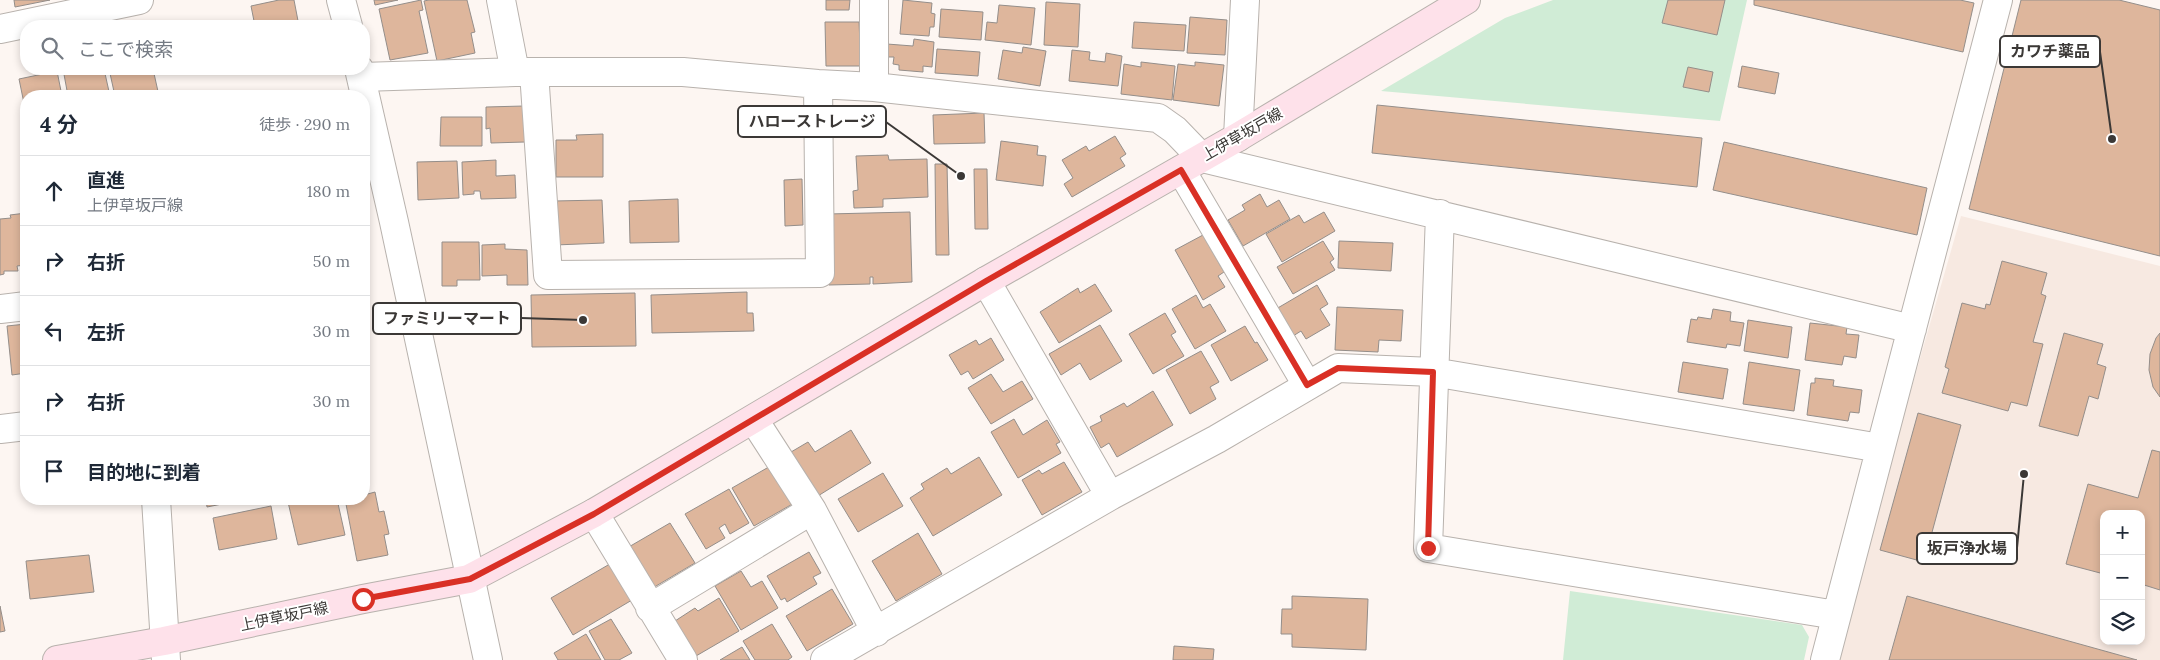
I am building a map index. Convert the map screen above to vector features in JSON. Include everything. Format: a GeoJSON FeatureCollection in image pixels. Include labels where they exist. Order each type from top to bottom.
{"type":"FeatureCollection","features":[{"type":"Feature","properties":{"kind":"main road","name":"上伊草坂戸線"},"geometry":{"type":"LineString","coordinates":[[57,660],[165,651],[363,599],[470,579],[594,514],[986,281],[1238,138],[1466,0]]}},
{"type":"Feature","properties":{"kind":"street"},"geometry":{"type":"LineString","coordinates":[[43,20],[139,0]]}},
{"type":"Feature","properties":{"kind":"street"},"geometry":{"type":"LineString","coordinates":[[341,0],[346,20]]}},
{"type":"Feature","properties":{"kind":"street"},"geometry":{"type":"LineString","coordinates":[[501,0],[525,72],[548,276],[820,273],[818,84]]}},
{"type":"Feature","properties":{"kind":"street"},"geometry":{"type":"LineString","coordinates":[[874,0],[874,87]]}},
{"type":"Feature","properties":{"kind":"street"},"geometry":{"type":"LineString","coordinates":[[1238,138],[1246,0]]}},
{"type":"Feature","properties":{"kind":"street"},"geometry":{"type":"LineString","coordinates":[[1825,660],[1998,0]]}},
{"type":"Feature","properties":{"kind":"street"},"geometry":{"type":"LineString","coordinates":[[0,29],[20,25]]}},
{"type":"Feature","properties":{"kind":"street"},"geometry":{"type":"LineString","coordinates":[[370,73],[683,72],[874,87],[1158,118],[1175,130],[1307,385]]}},
{"type":"Feature","properties":{"kind":"street"},"geometry":{"type":"LineString","coordinates":[[360,75],[364,90]]}},
{"type":"Feature","properties":{"kind":"street"},"geometry":{"type":"LineString","coordinates":[[370,117],[488,660]]}},
{"type":"Feature","properties":{"kind":"street"},"geometry":{"type":"LineString","coordinates":[[1192,164],[1440,214],[1912,329]]}},
{"type":"Feature","properties":{"kind":"street"},"geometry":{"type":"LineString","coordinates":[[1440,214],[1428,548],[1836,615]]}},
{"type":"Feature","properties":{"kind":"street"},"geometry":{"type":"LineString","coordinates":[[986,281],[1110,496]]}},
{"type":"Feature","properties":{"kind":"street"},"geometry":{"type":"LineString","coordinates":[[0,309],[20,307]]}},
{"type":"Feature","properties":{"kind":"street"},"geometry":{"type":"LineString","coordinates":[[826,660],[1110,496],[1217,439],[1338,368],[1433,372],[1880,448]]}},
{"type":"Feature","properties":{"kind":"street"},"geometry":{"type":"LineString","coordinates":[[754,420],[812,510],[876,632]]}},
{"type":"Feature","properties":{"kind":"street"},"geometry":{"type":"LineString","coordinates":[[0,429],[20,427]]}},
{"type":"Feature","properties":{"kind":"street"},"geometry":{"type":"LineString","coordinates":[[156,505],[165,651]]}},
{"type":"Feature","properties":{"kind":"street"},"geometry":{"type":"LineString","coordinates":[[650,608],[812,510]]}},
{"type":"Feature","properties":{"kind":"street"},"geometry":{"type":"LineString","coordinates":[[594,514],[683,660]]}},
{"type":"Feature","properties":{"kind":"shaded area"},"geometry":{"type":"Polygon","coordinates":[[[1961,216],[2160,266],[2160,660],[1840,660],[1898,435],[1961,216]]]}},
{"type":"Feature","properties":{"kind":"green space"},"geometry":{"type":"Polygon","coordinates":[[[1553,0],[1747,0],[1720,121],[1381,91],[1505,18],[1553,0]]]}},
{"type":"Feature","properties":{"kind":"green space"},"geometry":{"type":"Polygon","coordinates":[[[1570,591],[1802,625],[1809,637],[1804,660],[1563,660],[1570,591]]]}},
{"type":"Feature","properties":{"kind":"building"},"geometry":{"type":"Polygon","coordinates":[[[14,0],[50,0],[15,7],[14,0]]]}},
{"type":"Feature","properties":{"kind":"building"},"geometry":{"type":"Polygon","coordinates":[[[279,0],[294,0],[298,20],[254,20],[251,6],[279,0]]]}},
{"type":"Feature","properties":{"kind":"building"},"geometry":{"type":"Polygon","coordinates":[[[374,0],[398,0],[375,5],[374,0]]]}},
{"type":"Feature","properties":{"kind":"building"},"geometry":{"type":"Polygon","coordinates":[[[421,0],[423,10],[419,11],[428,53],[390,60],[379,9],[421,0]]]}},
{"type":"Feature","properties":{"kind":"building"},"geometry":{"type":"Polygon","coordinates":[[[467,0],[475,32],[471,33],[475,53],[437,61],[424,1],[467,0]]]}},
{"type":"Feature","properties":{"kind":"building"},"geometry":{"type":"Polygon","coordinates":[[[826,0],[850,0],[849,10],[826,10],[826,0]]]}},
{"type":"Feature","properties":{"kind":"building"},"geometry":{"type":"Polygon","coordinates":[[[903,0],[932,3],[931,13],[935,14],[934,27],[930,27],[929,36],[900,34],[903,0]]]}},
{"type":"Feature","properties":{"kind":"building"},"geometry":{"type":"Polygon","coordinates":[[[1668,0],[1725,0],[1717,35],[1662,23],[1668,0]]]}},
{"type":"Feature","properties":{"kind":"building"},"geometry":{"type":"Polygon","coordinates":[[[1754,0],[1960,0],[1974,3],[1963,52],[1754,5],[1754,0]]]}},
{"type":"Feature","properties":{"kind":"building"},"geometry":{"type":"Polygon","coordinates":[[[2021,0],[2119,0],[2160,10],[2160,256],[1969,209],[2021,0]]]}},
{"type":"Feature","properties":{"kind":"building"},"geometry":{"type":"Polygon","coordinates":[[[1046,2],[1080,4],[1078,47],[1044,45],[1046,2]]]}},
{"type":"Feature","properties":{"kind":"building"},"geometry":{"type":"Polygon","coordinates":[[[999,5],[1035,8],[1031,45],[985,40],[987,22],[997,23],[999,5]]]}},
{"type":"Feature","properties":{"kind":"building"},"geometry":{"type":"Polygon","coordinates":[[[941,9],[983,12],[981,40],[939,37],[941,9]]]}},
{"type":"Feature","properties":{"kind":"building"},"geometry":{"type":"Polygon","coordinates":[[[1190,17],[1227,20],[1225,55],[1187,53],[1190,17]]]}},
{"type":"Feature","properties":{"kind":"building"},"geometry":{"type":"Polygon","coordinates":[[[825,22],[859,22],[861,66],[826,66],[825,22]]]}},
{"type":"Feature","properties":{"kind":"building"},"geometry":{"type":"Polygon","coordinates":[[[1134,22],[1186,25],[1184,51],[1132,48],[1134,22]]]}},
{"type":"Feature","properties":{"kind":"building"},"geometry":{"type":"Polygon","coordinates":[[[914,39],[934,42],[932,67],[923,66],[923,72],[899,70],[899,65],[893,64],[894,57],[886,57],[887,44],[913,46],[914,39]]]}},
{"type":"Feature","properties":{"kind":"building"},"geometry":{"type":"Polygon","coordinates":[[[1023,47],[1046,51],[1040,86],[998,79],[1003,50],[1022,53],[1023,47]]]}},
{"type":"Feature","properties":{"kind":"building"},"geometry":{"type":"Polygon","coordinates":[[[937,49],[980,52],[978,76],[935,73],[937,49]]]}},
{"type":"Feature","properties":{"kind":"building"},"geometry":{"type":"Polygon","coordinates":[[[1072,50],[1090,52],[1089,60],[1105,62],[1106,53],[1122,56],[1118,86],[1069,81],[1072,50]]]}},
{"type":"Feature","properties":{"kind":"building"},"geometry":{"type":"Polygon","coordinates":[[[1141,62],[1175,66],[1172,100],[1121,94],[1124,64],[1141,67],[1141,62]]]}},
{"type":"Feature","properties":{"kind":"building"},"geometry":{"type":"Polygon","coordinates":[[[1195,62],[1224,65],[1219,106],[1173,100],[1178,64],[1195,66],[1195,62]]]}},
{"type":"Feature","properties":{"kind":"building"},"geometry":{"type":"Polygon","coordinates":[[[1742,66],[1779,73],[1775,94],[1738,87],[1742,66]]]}},
{"type":"Feature","properties":{"kind":"building"},"geometry":{"type":"Polygon","coordinates":[[[1688,67],[1713,72],[1709,92],[1683,87],[1688,67]]]}},
{"type":"Feature","properties":{"kind":"building"},"geometry":{"type":"Polygon","coordinates":[[[38,75],[58,75],[61,90],[21,90],[19,79],[38,75]]]}},
{"type":"Feature","properties":{"kind":"building"},"geometry":{"type":"Polygon","coordinates":[[[64,75],[105,75],[109,90],[67,90],[64,75]]]}},
{"type":"Feature","properties":{"kind":"building"},"geometry":{"type":"Polygon","coordinates":[[[110,75],[154,75],[158,90],[114,90],[110,75]]]}},
{"type":"Feature","properties":{"kind":"building"},"geometry":{"type":"Polygon","coordinates":[[[1377,105],[1702,138],[1697,187],[1372,153],[1377,105]]]}},
{"type":"Feature","properties":{"kind":"building"},"geometry":{"type":"Polygon","coordinates":[[[524,106],[525,142],[491,143],[490,128],[486,129],[486,107],[524,106]]]}},
{"type":"Feature","properties":{"kind":"building"},"geometry":{"type":"Polygon","coordinates":[[[984,113],[985,143],[934,144],[933,115],[984,113]]]}},
{"type":"Feature","properties":{"kind":"building"},"geometry":{"type":"Polygon","coordinates":[[[441,117],[482,117],[482,146],[440,146],[441,117]]]}},
{"type":"Feature","properties":{"kind":"building"},"geometry":{"type":"Polygon","coordinates":[[[603,134],[603,177],[556,177],[556,140],[577,140],[576,135],[603,134]]]}},
{"type":"Feature","properties":{"kind":"building"},"geometry":{"type":"Polygon","coordinates":[[[1115,136],[1126,154],[1120,158],[1125,166],[1072,197],[1064,184],[1073,178],[1062,160],[1086,146],[1089,151],[1115,136]]]}},
{"type":"Feature","properties":{"kind":"building"},"geometry":{"type":"Polygon","coordinates":[[[1001,141],[1038,146],[1037,155],[1046,156],[1043,186],[996,180],[1001,141]]]}},
{"type":"Feature","properties":{"kind":"building"},"geometry":{"type":"Polygon","coordinates":[[[1724,142],[1927,188],[1917,235],[1713,190],[1724,142]]]}},
{"type":"Feature","properties":{"kind":"building"},"geometry":{"type":"Polygon","coordinates":[[[888,155],[889,160],[927,159],[928,197],[883,199],[883,207],[854,208],[853,191],[858,190],[856,156],[888,155]]]}},
{"type":"Feature","properties":{"kind":"building"},"geometry":{"type":"Polygon","coordinates":[[[496,160],[496,176],[515,175],[516,198],[481,199],[480,191],[474,191],[474,194],[463,195],[462,162],[496,160]]]}},
{"type":"Feature","properties":{"kind":"building"},"geometry":{"type":"Polygon","coordinates":[[[457,161],[459,198],[418,200],[417,162],[457,161]]]}},
{"type":"Feature","properties":{"kind":"building"},"geometry":{"type":"Polygon","coordinates":[[[935,164],[947,164],[949,255],[936,255],[935,164]]]}},
{"type":"Feature","properties":{"kind":"building"},"geometry":{"type":"Polygon","coordinates":[[[974,169],[987,169],[988,229],[975,229],[974,169]]]}},
{"type":"Feature","properties":{"kind":"building"},"geometry":{"type":"Polygon","coordinates":[[[802,179],[803,225],[785,226],[784,180],[802,179]]]}},
{"type":"Feature","properties":{"kind":"building"},"geometry":{"type":"Polygon","coordinates":[[[1260,194],[1267,207],[1279,200],[1290,219],[1243,246],[1228,220],[1245,210],[1242,205],[1260,194]]]}},
{"type":"Feature","properties":{"kind":"building"},"geometry":{"type":"Polygon","coordinates":[[[678,199],[679,242],[630,243],[629,201],[678,199]]]}},
{"type":"Feature","properties":{"kind":"building"},"geometry":{"type":"Polygon","coordinates":[[[602,200],[604,243],[555,245],[554,201],[602,200]]]}},
{"type":"Feature","properties":{"kind":"building"},"geometry":{"type":"Polygon","coordinates":[[[910,212],[912,282],[873,284],[873,277],[870,277],[870,284],[829,285],[828,214],[910,212]]]}},
{"type":"Feature","properties":{"kind":"building"},"geometry":{"type":"Polygon","coordinates":[[[1324,212],[1335,231],[1282,262],[1266,234],[1299,215],[1304,223],[1324,212]]]}},
{"type":"Feature","properties":{"kind":"building"},"geometry":{"type":"Polygon","coordinates":[[[20,214],[20,266],[17,266],[18,271],[4,271],[4,274],[0,275],[0,219],[11,218],[10,215],[20,214]]]}},
{"type":"Feature","properties":{"kind":"building"},"geometry":{"type":"Polygon","coordinates":[[[1203,235],[1224,272],[1218,276],[1225,287],[1203,300],[1175,250],[1203,235]]]}},
{"type":"Feature","properties":{"kind":"building"},"geometry":{"type":"Polygon","coordinates":[[[1323,241],[1334,259],[1330,262],[1335,270],[1293,294],[1277,267],[1323,241]]]}},
{"type":"Feature","properties":{"kind":"building"},"geometry":{"type":"Polygon","coordinates":[[[1339,241],[1393,243],[1391,271],[1338,268],[1339,241]]]}},
{"type":"Feature","properties":{"kind":"building"},"geometry":{"type":"Polygon","coordinates":[[[442,242],[479,242],[480,280],[457,280],[457,286],[442,286],[442,242]]]}},
{"type":"Feature","properties":{"kind":"building"},"geometry":{"type":"Polygon","coordinates":[[[505,244],[505,249],[527,250],[528,285],[507,285],[507,275],[482,276],[482,245],[505,244]]]}},
{"type":"Feature","properties":{"kind":"building"},"geometry":{"type":"Polygon","coordinates":[[[2002,261],[2047,273],[2041,294],[2046,296],[2033,342],[2043,344],[2027,406],[2011,402],[2008,411],[1942,393],[1949,369],[1945,367],[1962,303],[1985,309],[1986,304],[1990,305],[2002,261]]]}},
{"type":"Feature","properties":{"kind":"building"},"geometry":{"type":"Polygon","coordinates":[[[1095,284],[1112,311],[1059,343],[1040,312],[1078,288],[1080,293],[1095,284]]]}},
{"type":"Feature","properties":{"kind":"building"},"geometry":{"type":"Polygon","coordinates":[[[1317,285],[1328,304],[1320,309],[1330,325],[1306,339],[1301,331],[1293,336],[1276,309],[1317,285]]]}},
{"type":"Feature","properties":{"kind":"building"},"geometry":{"type":"Polygon","coordinates":[[[747,292],[747,313],[753,313],[754,331],[652,333],[651,295],[747,292]]]}},
{"type":"Feature","properties":{"kind":"building"},"geometry":{"type":"Polygon","coordinates":[[[635,293],[636,346],[532,347],[531,295],[635,293]]]}},
{"type":"Feature","properties":{"kind":"building"},"geometry":{"type":"Polygon","coordinates":[[[1196,295],[1203,308],[1210,304],[1226,331],[1195,349],[1172,309],[1196,295]]]}},
{"type":"Feature","properties":{"kind":"building"},"geometry":{"type":"Polygon","coordinates":[[[1337,307],[1403,310],[1401,341],[1379,340],[1378,352],[1335,350],[1337,307]]]}},
{"type":"Feature","properties":{"kind":"building"},"geometry":{"type":"Polygon","coordinates":[[[1713,309],[1731,312],[1730,321],[1744,323],[1740,346],[1727,344],[1726,348],[1687,342],[1691,319],[1697,320],[1698,317],[1711,319],[1713,309]]]}},
{"type":"Feature","properties":{"kind":"building"},"geometry":{"type":"Polygon","coordinates":[[[1165,313],[1176,332],[1171,335],[1184,356],[1153,374],[1129,334],[1165,313]]]}},
{"type":"Feature","properties":{"kind":"building"},"geometry":{"type":"Polygon","coordinates":[[[1748,320],[1792,327],[1788,358],[1744,351],[1748,320]]]}},
{"type":"Feature","properties":{"kind":"building"},"geometry":{"type":"Polygon","coordinates":[[[1810,323],[1847,327],[1846,334],[1859,335],[1856,358],[1844,356],[1842,365],[1805,360],[1810,323]]]}},
{"type":"Feature","properties":{"kind":"building"},"geometry":{"type":"Polygon","coordinates":[[[20,325],[20,374],[12,375],[7,326],[20,325]]]}},
{"type":"Feature","properties":{"kind":"building"},"geometry":{"type":"Polygon","coordinates":[[[1100,325],[1122,361],[1090,380],[1080,363],[1061,375],[1049,354],[1100,325]]]}},
{"type":"Feature","properties":{"kind":"building"},"geometry":{"type":"Polygon","coordinates":[[[1245,326],[1268,360],[1231,381],[1211,345],[1245,326]]]}},
{"type":"Feature","properties":{"kind":"building"},"geometry":{"type":"Polygon","coordinates":[[[2064,333],[2103,344],[2097,364],[2106,367],[2098,399],[2089,396],[2078,436],[2039,426],[2064,333]]]}},
{"type":"Feature","properties":{"kind":"building"},"geometry":{"type":"Polygon","coordinates":[[[2160,333],[2160,397],[2153,387],[2149,370],[2150,354],[2160,333]]]}},
{"type":"Feature","properties":{"kind":"building"},"geometry":{"type":"Polygon","coordinates":[[[991,338],[1004,360],[973,379],[968,371],[961,375],[949,355],[976,340],[979,345],[991,338]]]}},
{"type":"Feature","properties":{"kind":"building"},"geometry":{"type":"Polygon","coordinates":[[[1201,351],[1219,382],[1210,387],[1216,399],[1190,414],[1166,370],[1201,351]]]}},
{"type":"Feature","properties":{"kind":"building"},"geometry":{"type":"Polygon","coordinates":[[[1683,362],[1728,369],[1723,399],[1678,392],[1683,362]]]}},
{"type":"Feature","properties":{"kind":"building"},"geometry":{"type":"Polygon","coordinates":[[[1749,362],[1800,370],[1794,411],[1743,404],[1749,362]]]}},
{"type":"Feature","properties":{"kind":"building"},"geometry":{"type":"Polygon","coordinates":[[[991,374],[1003,392],[1022,381],[1033,399],[991,424],[968,388],[991,374]]]}},
{"type":"Feature","properties":{"kind":"building"},"geometry":{"type":"Polygon","coordinates":[[[1815,378],[1834,380],[1833,386],[1862,390],[1859,413],[1850,412],[1848,421],[1807,415],[1811,383],[1815,383],[1815,378]]]}},
{"type":"Feature","properties":{"kind":"building"},"geometry":{"type":"Polygon","coordinates":[[[1153,391],[1173,425],[1117,457],[1109,443],[1101,448],[1090,427],[1102,421],[1100,416],[1124,403],[1127,407],[1153,391]]]}},
{"type":"Feature","properties":{"kind":"building"},"geometry":{"type":"Polygon","coordinates":[[[1918,413],[1961,425],[1924,562],[1880,550],[1918,413]]]}},
{"type":"Feature","properties":{"kind":"building"},"geometry":{"type":"Polygon","coordinates":[[[1014,419],[1023,435],[1047,420],[1060,442],[1056,444],[1061,453],[1018,478],[991,432],[1014,419]]]}},
{"type":"Feature","properties":{"kind":"building"},"geometry":{"type":"Polygon","coordinates":[[[851,430],[871,463],[813,499],[786,455],[808,442],[815,452],[851,430]]]}},
{"type":"Feature","properties":{"kind":"building"},"geometry":{"type":"Polygon","coordinates":[[[2152,450],[2160,452],[2160,590],[2145,585],[2145,510],[2100,510],[2100,573],[2066,564],[2088,484],[2138,498],[2152,450]]]}},
{"type":"Feature","properties":{"kind":"building"},"geometry":{"type":"Polygon","coordinates":[[[979,457],[1002,495],[933,536],[910,498],[924,489],[921,484],[947,468],[951,474],[979,457]]]}},
{"type":"Feature","properties":{"kind":"building"},"geometry":{"type":"Polygon","coordinates":[[[1064,462],[1082,492],[1042,515],[1022,480],[1039,470],[1042,474],[1064,462]]]}},
{"type":"Feature","properties":{"kind":"building"},"geometry":{"type":"Polygon","coordinates":[[[774,464],[796,502],[754,526],[732,488],[774,464]]]}},
{"type":"Feature","properties":{"kind":"building"},"geometry":{"type":"Polygon","coordinates":[[[883,473],[903,506],[858,532],[838,499],[883,473]]]}},
{"type":"Feature","properties":{"kind":"building"},"geometry":{"type":"Polygon","coordinates":[[[729,489],[749,523],[730,534],[725,524],[719,528],[725,538],[706,549],[685,514],[729,489]]]}},
{"type":"Feature","properties":{"kind":"building"},"geometry":{"type":"Polygon","coordinates":[[[375,492],[379,512],[384,511],[389,534],[384,535],[388,555],[357,561],[346,505],[370,505],[370,493],[375,492]]]}},
{"type":"Feature","properties":{"kind":"building"},"geometry":{"type":"Polygon","coordinates":[[[289,505],[338,505],[345,535],[298,545],[289,505]]]}},
{"type":"Feature","properties":{"kind":"building"},"geometry":{"type":"Polygon","coordinates":[[[271,506],[277,539],[219,550],[213,518],[271,506]]]}},
{"type":"Feature","properties":{"kind":"building"},"geometry":{"type":"Polygon","coordinates":[[[670,523],[695,563],[651,589],[627,548],[670,523]]]}},
{"type":"Feature","properties":{"kind":"building"},"geometry":{"type":"Polygon","coordinates":[[[918,533],[942,574],[896,601],[872,561],[918,533]]]}},
{"type":"Feature","properties":{"kind":"building"},"geometry":{"type":"Polygon","coordinates":[[[809,552],[821,573],[813,577],[817,584],[787,602],[785,598],[781,600],[767,576],[809,552]]]}},
{"type":"Feature","properties":{"kind":"building"},"geometry":{"type":"Polygon","coordinates":[[[89,555],[94,592],[30,599],[26,561],[89,555]]]}},
{"type":"Feature","properties":{"kind":"building"},"geometry":{"type":"Polygon","coordinates":[[[615,561],[632,600],[573,635],[551,598],[615,561]]]}},
{"type":"Feature","properties":{"kind":"building"},"geometry":{"type":"Polygon","coordinates":[[[741,571],[751,587],[762,581],[778,608],[741,630],[715,586],[741,571]]]}},
{"type":"Feature","properties":{"kind":"building"},"geometry":{"type":"Polygon","coordinates":[[[832,589],[853,624],[807,651],[786,616],[832,589]]]}},
{"type":"Feature","properties":{"kind":"building"},"geometry":{"type":"Polygon","coordinates":[[[1292,596],[1368,599],[1366,650],[1292,647],[1292,634],[1281,634],[1282,609],[1292,609],[1292,596]]]}},
{"type":"Feature","properties":{"kind":"building"},"geometry":{"type":"Polygon","coordinates":[[[1907,596],[2137,660],[1889,660],[1907,596]]]}},
{"type":"Feature","properties":{"kind":"building"},"geometry":{"type":"Polygon","coordinates":[[[719,598],[739,631],[696,656],[675,621],[695,608],[698,611],[719,598]]]}},
{"type":"Feature","properties":{"kind":"building"},"geometry":{"type":"Polygon","coordinates":[[[0,606],[5,631],[0,632],[0,606]]]}},
{"type":"Feature","properties":{"kind":"building"},"geometry":{"type":"Polygon","coordinates":[[[611,619],[632,653],[619,660],[605,660],[589,631],[611,619]]]}},
{"type":"Feature","properties":{"kind":"building"},"geometry":{"type":"Polygon","coordinates":[[[772,624],[792,657],[788,660],[755,660],[743,641],[772,624]]]}},
{"type":"Feature","properties":{"kind":"building"},"geometry":{"type":"Polygon","coordinates":[[[586,634],[601,660],[558,660],[554,653],[586,634]]]}},
{"type":"Feature","properties":{"kind":"building"},"geometry":{"type":"Polygon","coordinates":[[[1174,646],[1214,649],[1213,660],[1173,660],[1174,646]]]}},
{"type":"Feature","properties":{"kind":"building"},"geometry":{"type":"Polygon","coordinates":[[[742,647],[750,660],[720,660],[742,647]]]}},
{"type":"Feature","properties":{"kind":"place","name":"カワチ薬品"},"geometry":{"type":"Point","coordinates":[2112,139]}},
{"type":"Feature","properties":{"kind":"place","name":"ハローストレージ"},"geometry":{"type":"Point","coordinates":[961,176]}},
{"type":"Feature","properties":{"kind":"place","name":"ファミリーマート"},"geometry":{"type":"Point","coordinates":[583,320]}},
{"type":"Feature","properties":{"kind":"place","name":"坂戸浄水場"},"geometry":{"type":"Point","coordinates":[2024,474]}},
{"type":"Feature","properties":{"kind":"route"},"geometry":{"type":"LineString","coordinates":[[363,599],[470,579],[594,514],[986,281],[1181,170],[1307,385],[1338,368],[1433,372],[1428,548]]}}]}
